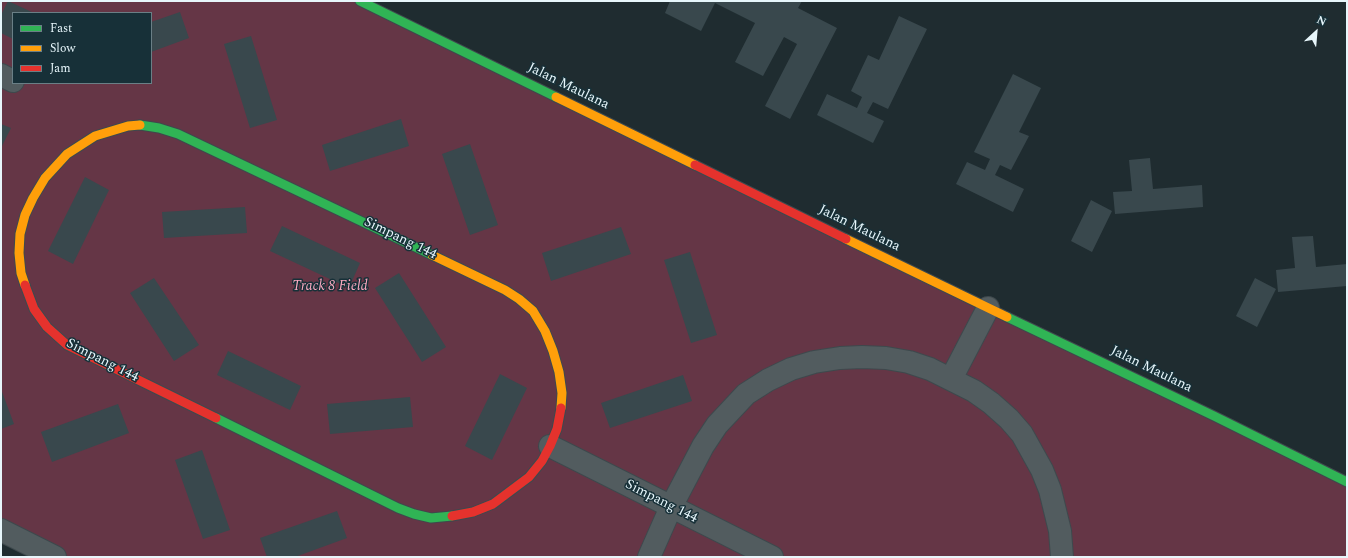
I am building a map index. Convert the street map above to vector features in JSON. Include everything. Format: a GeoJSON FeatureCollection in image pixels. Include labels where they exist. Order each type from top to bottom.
{"type":"FeatureCollection","features":[{"type":"Feature","properties":{"kind":"street","name":"Jalan Maulana"},"geometry":{"type":"LineString","coordinates":[[360,1],[1347,482]]}},
{"type":"Feature","properties":{"kind":"street"},"geometry":{"type":"LineString","coordinates":[[1,75],[12,81]]}},
{"type":"Feature","properties":{"kind":"street","name":"Simpang 144"},"geometry":{"type":"LineString","coordinates":[[140,125],[159,128],[178,134],[311,196],[505,290],[519,299],[533,311],[545,331],[559,372],[562,393],[561,412],[557,429],[550,446],[542,461],[529,477],[493,504],[473,512],[449,517],[431,518],[398,508],[67,346],[47,327],[34,309],[21,273],[19,253],[20,234],[25,215],[41,184],[55,165],[67,154],[95,136],[128,126],[140,125]]}},
{"type":"Feature","properties":{"kind":"street"},"geometry":{"type":"LineString","coordinates":[[951,379],[988,308]]}},
{"type":"Feature","properties":{"kind":"street"},"geometry":{"type":"LineString","coordinates":[[649,557],[671,507],[700,452],[721,420],[746,394],[768,380],[791,369],[814,362],[840,358],[886,358],[909,362],[930,369],[974,390],[991,403],[1022,434],[1042,470],[1050,490],[1060,531],[1062,557]]}},
{"type":"Feature","properties":{"kind":"street","name":"Simpang 144"},"geometry":{"type":"LineString","coordinates":[[550,446],[772,557]]}},
{"type":"Feature","properties":{"kind":"street"},"geometry":{"type":"LineString","coordinates":[[1,530],[55,557]]}},
{"type":"Feature","properties":{"kind":"green space","name":"Track 8 Field"},"geometry":{"type":"Polygon","coordinates":[[[1,1],[360,1],[1347,481],[1347,557],[56,557],[1,529],[1,1]]]}},
{"type":"Feature","properties":{"kind":"building"},"geometry":{"type":"Polygon","coordinates":[[[8,1],[32,12],[12,12],[12,38],[1,33],[1,15],[8,1]]]}},
{"type":"Feature","properties":{"kind":"building"},"geometry":{"type":"Polygon","coordinates":[[[670,1],[802,1],[798,8],[837,28],[790,119],[765,106],[797,44],[784,37],[763,76],[735,62],[755,23],[715,3],[701,31],[665,13],[670,1]]]}},
{"type":"Feature","properties":{"kind":"building"},"geometry":{"type":"Polygon","coordinates":[[[180,12],[189,38],[152,52],[152,22],[180,12]]]}},
{"type":"Feature","properties":{"kind":"building"},"geometry":{"type":"Polygon","coordinates":[[[899,16],[927,29],[888,109],[873,102],[867,113],[884,121],[873,143],[817,115],[827,94],[857,108],[862,97],[851,91],[868,55],[879,60],[899,16]]]}},
{"type":"Feature","properties":{"kind":"building"},"geometry":{"type":"Polygon","coordinates":[[[251,36],[277,120],[250,128],[224,44],[251,36]]]}},
{"type":"Feature","properties":{"kind":"building"},"geometry":{"type":"Polygon","coordinates":[[[1013,74],[1041,88],[1019,132],[1029,136],[1011,170],[1000,165],[995,175],[1024,189],[1013,212],[956,184],[967,162],[985,170],[990,159],[974,152],[1013,74]]]}},
{"type":"Feature","properties":{"kind":"building"},"geometry":{"type":"Polygon","coordinates":[[[401,119],[409,146],[330,171],[322,145],[401,119]]]}},
{"type":"Feature","properties":{"kind":"building"},"geometry":{"type":"Polygon","coordinates":[[[1,124],[11,128],[1,148],[1,124]]]}},
{"type":"Feature","properties":{"kind":"building"},"geometry":{"type":"Polygon","coordinates":[[[470,144],[498,225],[470,235],[442,154],[470,144]]]}},
{"type":"Feature","properties":{"kind":"building"},"geometry":{"type":"Polygon","coordinates":[[[1150,158],[1153,189],[1202,185],[1203,207],[1115,214],[1113,192],[1132,191],[1129,160],[1150,158]]]}},
{"type":"Feature","properties":{"kind":"building"},"geometry":{"type":"Polygon","coordinates":[[[85,177],[109,190],[73,264],[48,251],[85,177]]]}},
{"type":"Feature","properties":{"kind":"building"},"geometry":{"type":"Polygon","coordinates":[[[1091,200],[1112,211],[1092,252],[1071,241],[1091,200]]]}},
{"type":"Feature","properties":{"kind":"building"},"geometry":{"type":"Polygon","coordinates":[[[245,207],[247,233],[164,238],[162,212],[245,207]]]}},
{"type":"Feature","properties":{"kind":"building"},"geometry":{"type":"Polygon","coordinates":[[[282,226],[360,263],[349,288],[270,251],[282,226]]]}},
{"type":"Feature","properties":{"kind":"building"},"geometry":{"type":"Polygon","coordinates":[[[621,227],[631,254],[551,281],[542,253],[621,227]]]}},
{"type":"Feature","properties":{"kind":"building"},"geometry":{"type":"Polygon","coordinates":[[[1313,236],[1316,267],[1347,264],[1347,286],[1278,292],[1276,270],[1295,268],[1292,237],[1313,236]]]}},
{"type":"Feature","properties":{"kind":"building"},"geometry":{"type":"Polygon","coordinates":[[[690,252],[717,335],[691,343],[664,260],[690,252]]]}},
{"type":"Feature","properties":{"kind":"building"},"geometry":{"type":"Polygon","coordinates":[[[399,273],[446,347],[422,362],[375,288],[399,273]]]}},
{"type":"Feature","properties":{"kind":"building"},"geometry":{"type":"Polygon","coordinates":[[[154,278],[199,345],[174,361],[130,293],[154,278]]]}},
{"type":"Feature","properties":{"kind":"building"},"geometry":{"type":"Polygon","coordinates":[[[1255,278],[1276,289],[1257,327],[1236,316],[1255,278]]]}},
{"type":"Feature","properties":{"kind":"building"},"geometry":{"type":"Polygon","coordinates":[[[228,351],[301,386],[290,410],[217,375],[228,351]]]}},
{"type":"Feature","properties":{"kind":"building"},"geometry":{"type":"Polygon","coordinates":[[[500,374],[527,388],[492,460],[465,446],[500,374]]]}},
{"type":"Feature","properties":{"kind":"building"},"geometry":{"type":"Polygon","coordinates":[[[683,375],[692,401],[610,428],[601,403],[683,375]]]}},
{"type":"Feature","properties":{"kind":"building"},"geometry":{"type":"Polygon","coordinates":[[[1,389],[14,424],[1,429],[1,389]]]}},
{"type":"Feature","properties":{"kind":"building"},"geometry":{"type":"Polygon","coordinates":[[[410,397],[413,427],[330,434],[327,404],[410,397]]]}},
{"type":"Feature","properties":{"kind":"building"},"geometry":{"type":"Polygon","coordinates":[[[118,404],[129,433],[52,462],[41,432],[118,404]]]}},
{"type":"Feature","properties":{"kind":"building"},"geometry":{"type":"Polygon","coordinates":[[[202,450],[230,530],[203,539],[175,460],[202,450]]]}},
{"type":"Feature","properties":{"kind":"building"},"geometry":{"type":"Polygon","coordinates":[[[337,511],[347,538],[295,557],[267,557],[260,538],[337,511]]]}},
{"type":"Feature","properties":{"kind":"traffic: fast"},"geometry":{"type":"LineString","coordinates":[[360,1],[556,97]]}},
{"type":"Feature","properties":{"kind":"traffic: fast"},"geometry":{"type":"LineString","coordinates":[[140,125],[159,128],[178,134],[432,255]]}},
{"type":"Feature","properties":{"kind":"traffic: fast"},"geometry":{"type":"LineString","coordinates":[[1007,317],[1214,416],[1347,482]]}},
{"type":"Feature","properties":{"kind":"traffic: fast"},"geometry":{"type":"LineString","coordinates":[[216,418],[398,508],[431,518],[452,516]]}},
{"type":"Feature","properties":{"kind":"traffic: slow"},"geometry":{"type":"LineString","coordinates":[[556,97],[695,165]]}},
{"type":"Feature","properties":{"kind":"traffic: slow"},"geometry":{"type":"LineString","coordinates":[[25,285],[21,273],[19,253],[20,234],[25,215],[45,178],[67,154],[95,136],[128,126],[140,125]]}},
{"type":"Feature","properties":{"kind":"traffic: slow"},"geometry":{"type":"LineString","coordinates":[[846,239],[1007,317]]}},
{"type":"Feature","properties":{"kind":"traffic: slow"},"geometry":{"type":"LineString","coordinates":[[432,255],[505,290],[533,311],[545,331],[553,351],[559,372],[562,393],[561,408]]}},
{"type":"Feature","properties":{"kind":"traffic: jam"},"geometry":{"type":"LineString","coordinates":[[695,165],[846,239]]}},
{"type":"Feature","properties":{"kind":"traffic: jam"},"geometry":{"type":"LineString","coordinates":[[25,285],[34,309],[47,327],[67,345],[216,418]]}},
{"type":"Feature","properties":{"kind":"traffic: jam"},"geometry":{"type":"LineString","coordinates":[[452,516],[473,512],[493,504],[529,477],[542,461],[550,446],[557,429],[561,408]]}}]}
